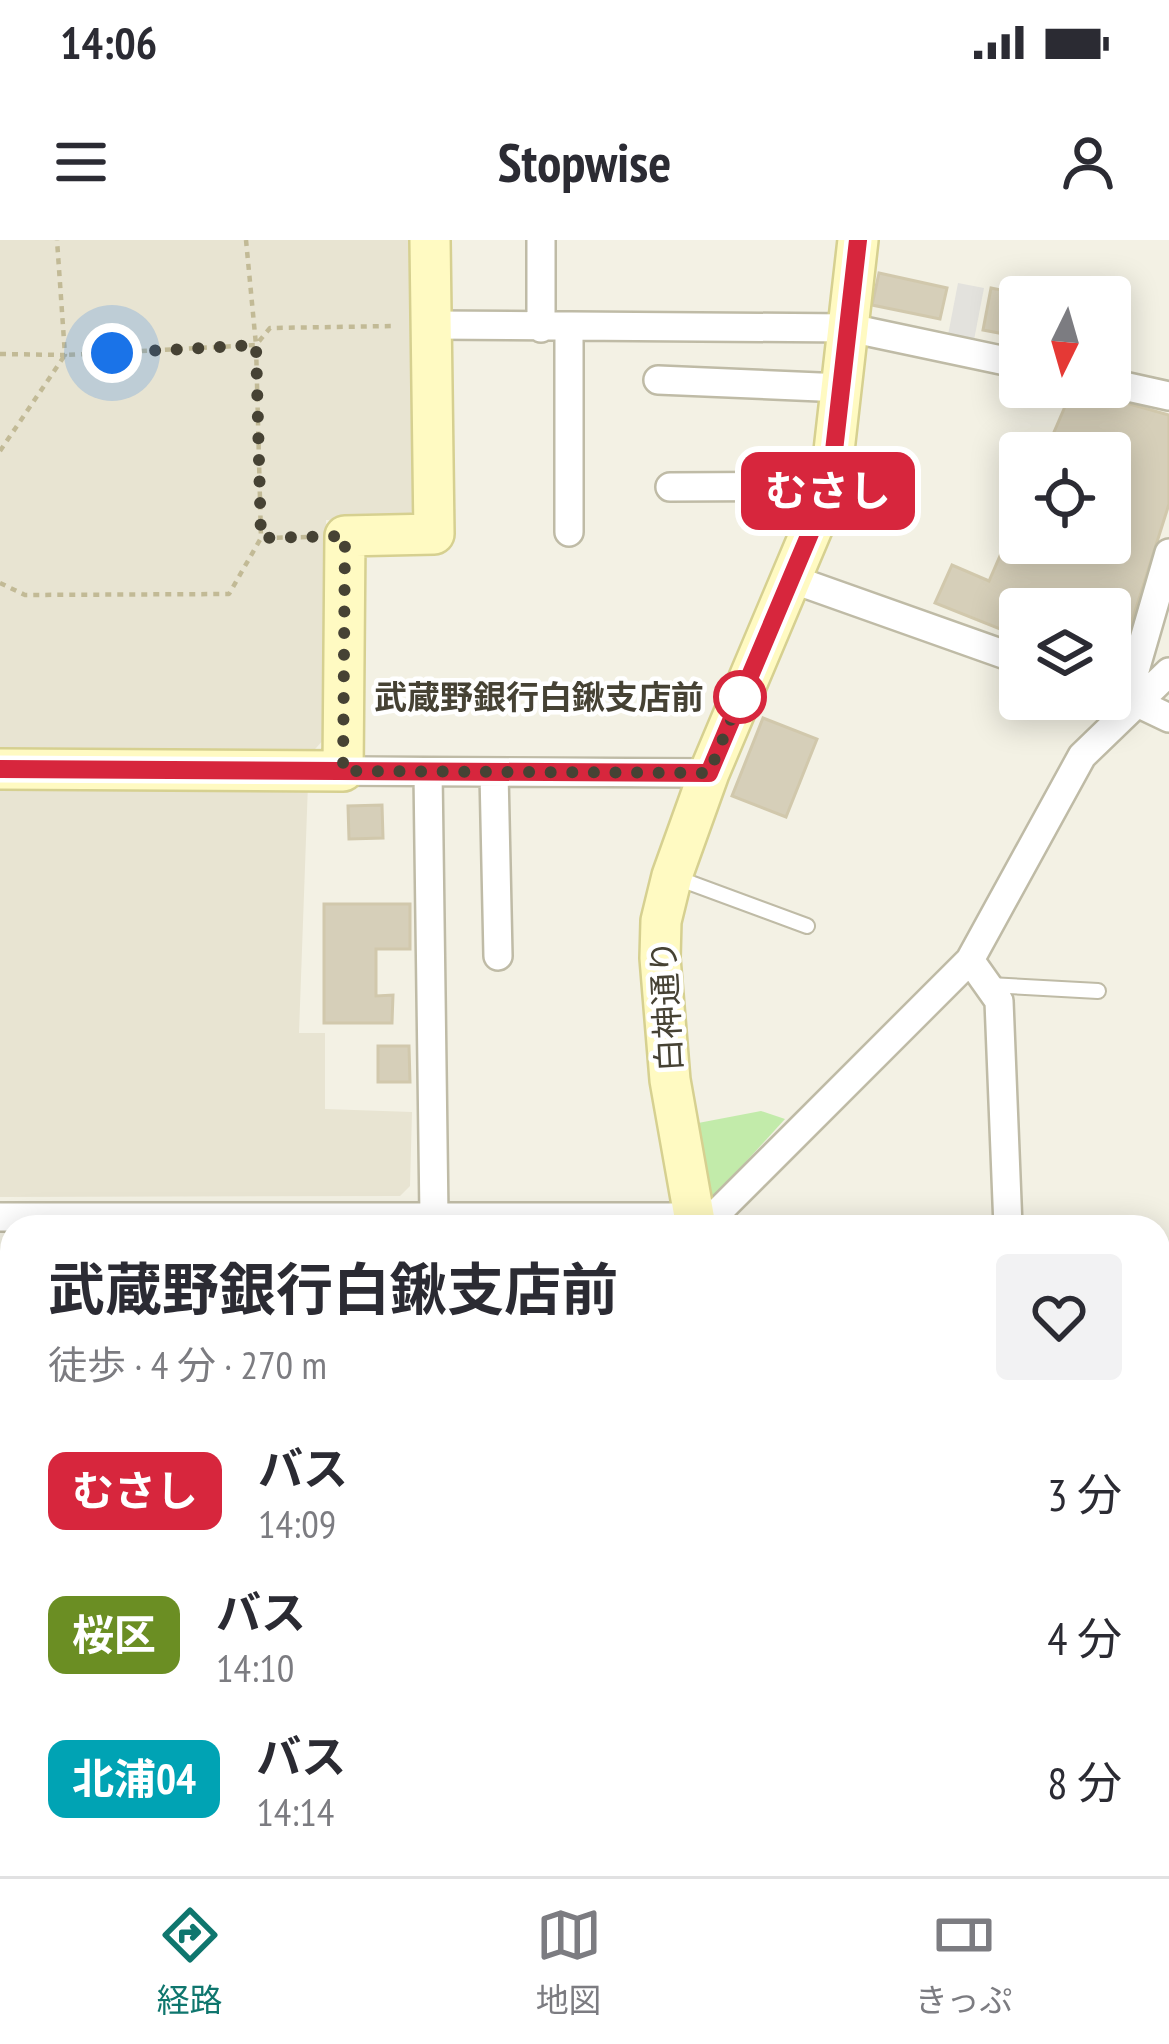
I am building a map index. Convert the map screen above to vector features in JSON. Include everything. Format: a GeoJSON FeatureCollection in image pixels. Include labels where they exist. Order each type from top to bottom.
{"type":"FeatureCollection","features":[{"type":"Feature","properties":{"kind":"street"},"geometry":{"type":"LineString","coordinates":[[343,771],[345,536],[434,534],[430,240]]}},
{"type":"Feature","properties":{"kind":"street"},"geometry":{"type":"LineString","coordinates":[[541,240],[555,328],[569,532]]}},
{"type":"Feature","properties":{"kind":"street","name":"白神通り"},"geometry":{"type":"LineString","coordinates":[[696,1215],[670,1080],[661,921],[709,773],[830,486],[858,240]]}},
{"type":"Feature","properties":{"kind":"street"},"geometry":{"type":"LineString","coordinates":[[433,325],[850,328],[999,360]]}},
{"type":"Feature","properties":{"kind":"street"},"geometry":{"type":"LineString","coordinates":[[658,380],[843,388]]}},
{"type":"Feature","properties":{"kind":"street"},"geometry":{"type":"LineString","coordinates":[[1131,388],[1169,396]]}},
{"type":"Feature","properties":{"kind":"street"},"geometry":{"type":"LineString","coordinates":[[670,487],[830,486]]}},
{"type":"Feature","properties":{"kind":"street"},"geometry":{"type":"LineString","coordinates":[[1131,675],[1169,553]]}},
{"type":"Feature","properties":{"kind":"street"},"geometry":{"type":"LineString","coordinates":[[790,578],[999,653]]}},
{"type":"Feature","properties":{"kind":"street"},"geometry":{"type":"LineString","coordinates":[[1131,694],[1169,672]]}},
{"type":"Feature","properties":{"kind":"street"},"geometry":{"type":"LineString","coordinates":[[1131,701],[1169,718]]}},
{"type":"Feature","properties":{"kind":"street"},"geometry":{"type":"LineString","coordinates":[[707,1215],[970,960],[1082,756],[1108,720]]}},
{"type":"Feature","properties":{"kind":"street"},"geometry":{"type":"LineString","coordinates":[[0,769],[709,773]]}},
{"type":"Feature","properties":{"kind":"street"},"geometry":{"type":"LineString","coordinates":[[428,772],[434,1215]]}},
{"type":"Feature","properties":{"kind":"street"},"geometry":{"type":"LineString","coordinates":[[494,772],[498,956]]}},
{"type":"Feature","properties":{"kind":"street"},"geometry":{"type":"LineString","coordinates":[[970,960],[999,1001],[1007,1215]]}},
{"type":"Feature","properties":{"kind":"lane"},"geometry":{"type":"LineString","coordinates":[[672,876],[807,926]]}},
{"type":"Feature","properties":{"kind":"lane"},"geometry":{"type":"LineString","coordinates":[[987,984],[1098,991]]}},
{"type":"Feature","properties":{"kind":"path"},"geometry":{"type":"LineString","coordinates":[[0,452],[65,355],[57,240]]}},
{"type":"Feature","properties":{"kind":"path"},"geometry":{"type":"LineString","coordinates":[[0,583],[25,595],[230,594],[261,538],[256,345],[246,240]]}},
{"type":"Feature","properties":{"kind":"path"},"geometry":{"type":"LineString","coordinates":[[0,354],[256,345],[270,328],[433,325]]}},
{"type":"Feature","properties":{"kind":"path"},"geometry":{"type":"LineString","coordinates":[[261,538],[345,536]]}},
{"type":"Feature","properties":{"kind":"shaded area"},"geometry":{"type":"Polygon","coordinates":[[[0,240],[416,240],[415,508],[404,520],[326,520],[324,739],[309,756],[299,1033],[325,1033],[325,1109],[412,1112],[410,1186],[400,1196],[0,1197],[0,240]]]}},
{"type":"Feature","properties":{"kind":"shaded area"},"geometry":{"type":"Polygon","coordinates":[[[958,283],[984,288],[974,340],[948,335],[958,283]]]}},
{"type":"Feature","properties":{"kind":"green space"},"geometry":{"type":"Polygon","coordinates":[[[761,1111],[785,1119],[710,1201],[693,1124],[761,1111]]]}},
{"type":"Feature","properties":{"kind":"building"},"geometry":{"type":"Polygon","coordinates":[[[879,273],[947,288],[940,319],[872,305],[879,273]]]}},
{"type":"Feature","properties":{"kind":"building"},"geometry":{"type":"Polygon","coordinates":[[[991,288],[999,290],[999,333],[983,330],[991,288]]]}},
{"type":"Feature","properties":{"kind":"building"},"geometry":{"type":"Polygon","coordinates":[[[1131,404],[1169,415],[1169,504],[1131,624],[1131,588],[999,588],[999,629],[935,603],[952,565],[989,581],[999,558],[999,564],[1131,564],[1131,432],[1054,432],[1064,408],[1131,408],[1131,404]]]}},
{"type":"Feature","properties":{"kind":"building"},"geometry":{"type":"Polygon","coordinates":[[[763,718],[817,739],[786,817],[732,796],[763,718]]]}},
{"type":"Feature","properties":{"kind":"building"},"geometry":{"type":"Polygon","coordinates":[[[382,805],[383,838],[349,839],[348,806],[382,805]]]}},
{"type":"Feature","properties":{"kind":"building"},"geometry":{"type":"Polygon","coordinates":[[[324,904],[410,904],[410,949],[376,949],[376,996],[393,995],[392,1023],[324,1023],[324,904]]]}},
{"type":"Feature","properties":{"kind":"building"},"geometry":{"type":"Polygon","coordinates":[[[378,1046],[409,1046],[410,1082],[378,1082],[378,1046]]]}},
{"type":"Feature","properties":{"kind":"bus line","name":"むさし"},"geometry":{"type":"LineString","coordinates":[[0,769],[709,773],[830,486],[858,240]]}},
{"type":"Feature","properties":{"kind":"place","name":"武蔵野銀行白鍬支店前"},"geometry":{"type":"Point","coordinates":[740,697]}},
{"type":"Feature","properties":{"kind":"route"},"geometry":{"type":"LineString","coordinates":[[112,353],[256,345],[261,538],[345,536],[343,771],[709,773],[740,697]]}}]}
